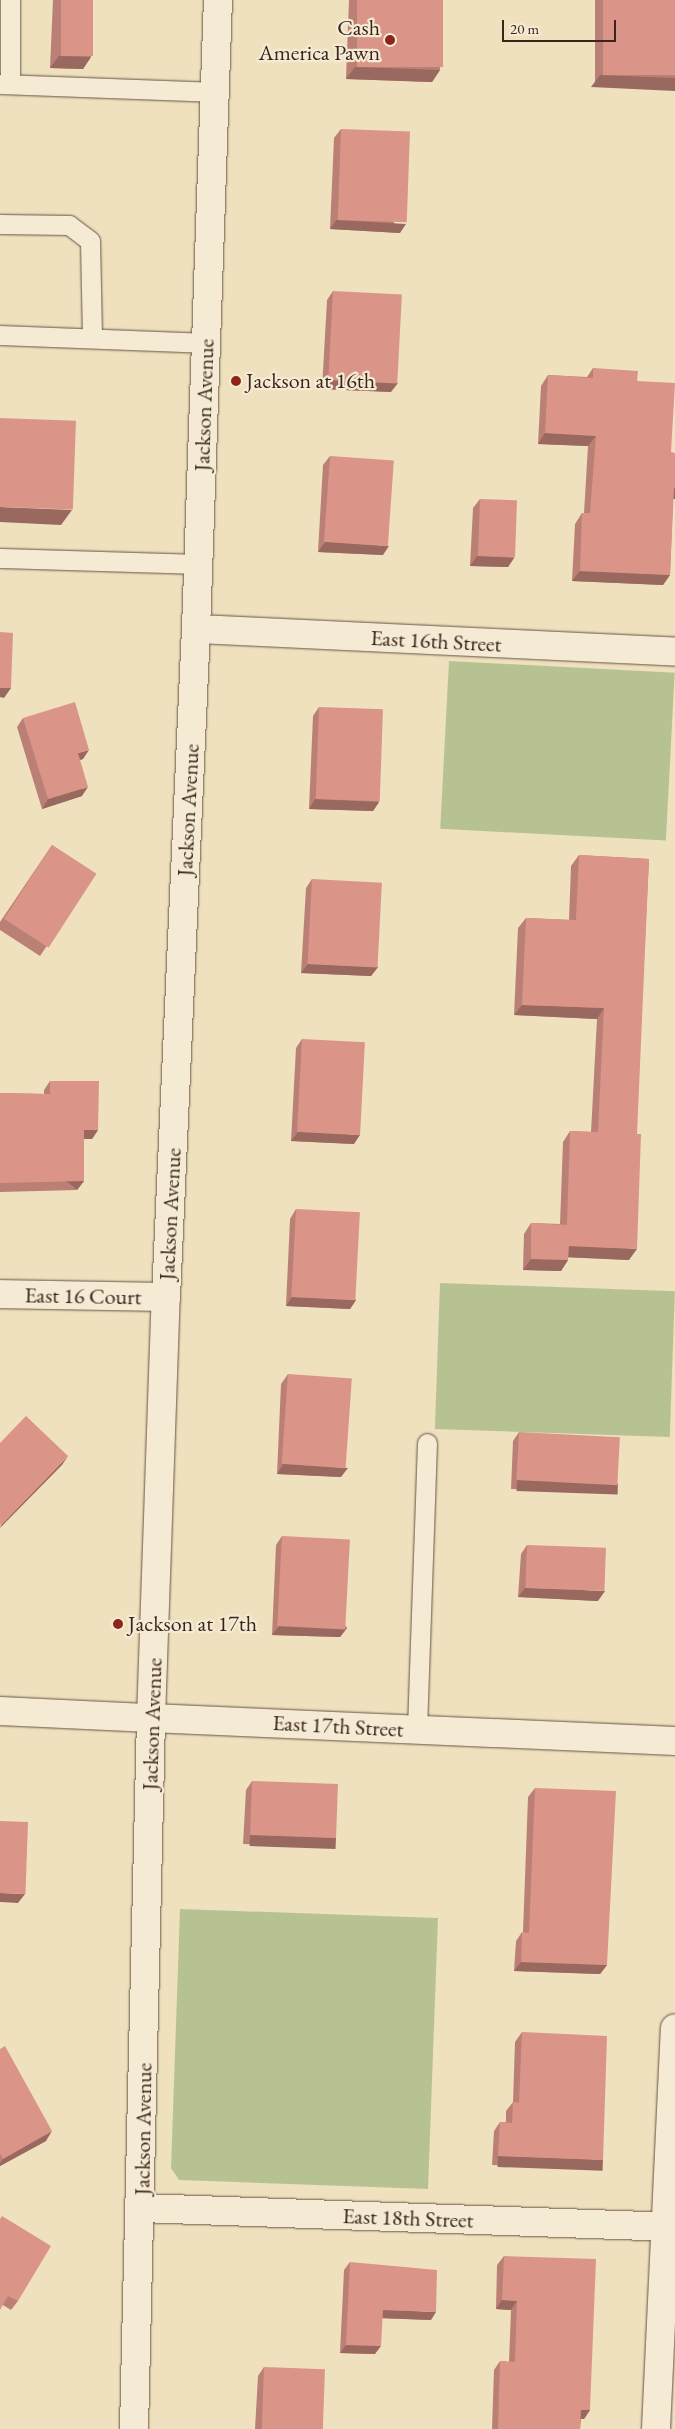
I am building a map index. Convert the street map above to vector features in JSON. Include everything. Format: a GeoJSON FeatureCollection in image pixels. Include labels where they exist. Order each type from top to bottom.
{"type":"FeatureCollection","features":[{"type":"Feature","properties":{"kind":"street","name":"Jackson Avenue"},"geometry":{"type":"LineString","coordinates":[[134,2429],[141,2208],[151,1718],[166,1297],[196,629],[218,0]]}},
{"type":"Feature","properties":{"kind":"street","name":"East 16th Street"},"geometry":{"type":"LineString","coordinates":[[196,629],[675,652]]}},
{"type":"Feature","properties":{"kind":"street","name":"East 16 Court"},"geometry":{"type":"LineString","coordinates":[[0,1294],[166,1297]]}},
{"type":"Feature","properties":{"kind":"street","name":"East 17th Street"},"geometry":{"type":"LineString","coordinates":[[0,1712],[675,1741]]}},
{"type":"Feature","properties":{"kind":"street"},"geometry":{"type":"LineString","coordinates":[[656,2429],[670,2227],[675,2028]]}},
{"type":"Feature","properties":{"kind":"street","name":"East 18th Street"},"geometry":{"type":"LineString","coordinates":[[141,2208],[670,2227]]}},
{"type":"Feature","properties":{"kind":"lane"},"geometry":{"type":"LineString","coordinates":[[10,0],[5,84],[215,92]]}},
{"type":"Feature","properties":{"kind":"lane"},"geometry":{"type":"LineString","coordinates":[[0,224],[69,225],[90,241],[92,338]]}},
{"type":"Feature","properties":{"kind":"lane"},"geometry":{"type":"LineString","coordinates":[[0,335],[206,343]]}},
{"type":"Feature","properties":{"kind":"lane"},"geometry":{"type":"LineString","coordinates":[[0,558],[198,564]]}},
{"type":"Feature","properties":{"kind":"lane"},"geometry":{"type":"LineString","coordinates":[[417,1729],[427,1442]]}},
{"type":"Feature","properties":{"kind":"green space"},"geometry":{"type":"Polygon","coordinates":[[[449,661],[675,673],[666,841],[440,829],[449,661]]]}},
{"type":"Feature","properties":{"kind":"green space"},"geometry":{"type":"Polygon","coordinates":[[[440,1283],[675,1291],[670,1437],[435,1429],[440,1283]]]}},
{"type":"Feature","properties":{"kind":"green space"},"geometry":{"type":"Polygon","coordinates":[[[180,1909],[438,1918],[428,2189],[179,2180],[171,2168],[180,1909]]]}},
{"type":"Feature","properties":{"kind":"building"},"geometry":{"type":"Polygon","coordinates":[[[61,0],[93,0],[93,56],[61,56],[61,0]]]}},
{"type":"Feature","properties":{"kind":"building","name":"Cash America Pawn"},"geometry":{"type":"Polygon","coordinates":[[[357,0],[443,0],[443,67],[357,67],[357,0]]]}},
{"type":"Feature","properties":{"kind":"building"},"geometry":{"type":"Polygon","coordinates":[[[603,0],[675,0],[675,75],[603,75],[603,0]]]}},
{"type":"Feature","properties":{"kind":"building"},"geometry":{"type":"Polygon","coordinates":[[[341,129],[410,131],[407,222],[338,220],[341,129]]]}},
{"type":"Feature","properties":{"kind":"building"},"geometry":{"type":"Polygon","coordinates":[[[333,291],[402,295],[397,383],[328,380],[333,291]]]}},
{"type":"Feature","properties":{"kind":"building"},"geometry":{"type":"Polygon","coordinates":[[[593,368],[638,371],[637,381],[675,383],[671,452],[675,453],[675,488],[670,575],[580,571],[582,513],[590,513],[596,436],[545,433],[548,375],[593,378],[593,368]]]}},
{"type":"Feature","properties":{"kind":"building"},"geometry":{"type":"Polygon","coordinates":[[[0,418],[76,421],[73,510],[0,507],[0,418]]]}},
{"type":"Feature","properties":{"kind":"building"},"geometry":{"type":"Polygon","coordinates":[[[330,456],[394,460],[388,546],[324,542],[330,456]]]}},
{"type":"Feature","properties":{"kind":"building"},"geometry":{"type":"Polygon","coordinates":[[[480,499],[517,500],[515,557],[478,556],[480,499]]]}},
{"type":"Feature","properties":{"kind":"building"},"geometry":{"type":"Polygon","coordinates":[[[0,632],[13,633],[11,688],[0,688],[0,632]]]}},
{"type":"Feature","properties":{"kind":"building"},"geometry":{"type":"Polygon","coordinates":[[[75,702],[89,750],[78,753],[88,787],[48,799],[23,718],[75,702]]]}},
{"type":"Feature","properties":{"kind":"building"},"geometry":{"type":"Polygon","coordinates":[[[319,707],[383,709],[380,801],[316,799],[319,707]]]}},
{"type":"Feature","properties":{"kind":"building"},"geometry":{"type":"Polygon","coordinates":[[[52,845],[96,874],[49,948],[4,919],[52,845]]]}},
{"type":"Feature","properties":{"kind":"building"},"geometry":{"type":"Polygon","coordinates":[[[579,855],[649,859],[637,1134],[641,1134],[637,1249],[569,1246],[568,1260],[531,1259],[531,1223],[567,1225],[570,1131],[598,1132],[604,1008],[522,1005],[526,918],[576,920],[579,855]]]}},
{"type":"Feature","properties":{"kind":"building"},"geometry":{"type":"Polygon","coordinates":[[[312,879],[382,883],[377,968],[308,964],[312,879]]]}},
{"type":"Feature","properties":{"kind":"building"},"geometry":{"type":"Polygon","coordinates":[[[302,1039],[365,1042],[360,1135],[297,1132],[302,1039]]]}},
{"type":"Feature","properties":{"kind":"building"},"geometry":{"type":"Polygon","coordinates":[[[50,1081],[99,1081],[98,1130],[84,1130],[84,1181],[0,1183],[0,1093],[50,1094],[50,1081]]]}},
{"type":"Feature","properties":{"kind":"building"},"geometry":{"type":"Polygon","coordinates":[[[296,1209],[360,1212],[355,1300],[291,1297],[296,1209]]]}},
{"type":"Feature","properties":{"kind":"building"},"geometry":{"type":"Polygon","coordinates":[[[288,1374],[352,1378],[346,1468],[282,1464],[288,1374]]]}},
{"type":"Feature","properties":{"kind":"building"},"geometry":{"type":"Polygon","coordinates":[[[26,1416],[68,1456],[1,1525],[0,1443],[26,1416]]]}},
{"type":"Feature","properties":{"kind":"building"},"geometry":{"type":"Polygon","coordinates":[[[519,1432],[620,1437],[617,1485],[516,1480],[519,1432]]]}},
{"type":"Feature","properties":{"kind":"building"},"geometry":{"type":"Polygon","coordinates":[[[282,1536],[350,1540],[345,1629],[277,1626],[282,1536]]]}},
{"type":"Feature","properties":{"kind":"building"},"geometry":{"type":"Polygon","coordinates":[[[527,1545],[606,1548],[604,1591],[525,1588],[527,1545]]]}},
{"type":"Feature","properties":{"kind":"building"},"geometry":{"type":"Polygon","coordinates":[[[252,1781],[338,1784],[336,1838],[250,1835],[252,1781]]]}},
{"type":"Feature","properties":{"kind":"building"},"geometry":{"type":"Polygon","coordinates":[[[535,1788],[616,1791],[607,1965],[521,1962],[522,1932],[529,1933],[535,1788]]]}},
{"type":"Feature","properties":{"kind":"building"},"geometry":{"type":"Polygon","coordinates":[[[0,1821],[28,1822],[25,1894],[0,1893],[0,1821]]]}},
{"type":"Feature","properties":{"kind":"building"},"geometry":{"type":"Polygon","coordinates":[[[522,2032],[607,2036],[603,2160],[498,2156],[500,2122],[512,2123],[513,2102],[519,2103],[522,2032]]]}},
{"type":"Feature","properties":{"kind":"building"},"geometry":{"type":"Polygon","coordinates":[[[5,2046],[52,2131],[3,2159],[0,2154],[0,2049],[5,2046]]]}},
{"type":"Feature","properties":{"kind":"building"},"geometry":{"type":"Polygon","coordinates":[[[2,2216],[51,2246],[18,2301],[8,2296],[0,2310],[0,2219],[2,2216]]]}},
{"type":"Feature","properties":{"kind":"building"},"geometry":{"type":"Polygon","coordinates":[[[504,2256],[596,2259],[590,2410],[581,2410],[580,2429],[498,2429],[500,2361],[515,2362],[517,2301],[502,2300],[504,2256]]]}},
{"type":"Feature","properties":{"kind":"building"},"geometry":{"type":"Polygon","coordinates":[[[350,2262],[437,2270],[436,2312],[383,2310],[381,2346],[346,2345],[350,2262]]]}},
{"type":"Feature","properties":{"kind":"building"},"geometry":{"type":"Polygon","coordinates":[[[264,2367],[325,2369],[323,2429],[262,2429],[264,2367]]]}},
{"type":"Feature","properties":{"kind":"place","name":"Cash America Pawn"},"geometry":{"type":"Point","coordinates":[390,40]}},
{"type":"Feature","properties":{"kind":"place","name":"Jackson at 16th"},"geometry":{"type":"Point","coordinates":[236,381]}},
{"type":"Feature","properties":{"kind":"place","name":"Jackson at 17th"},"geometry":{"type":"Point","coordinates":[118,1624]}}]}
